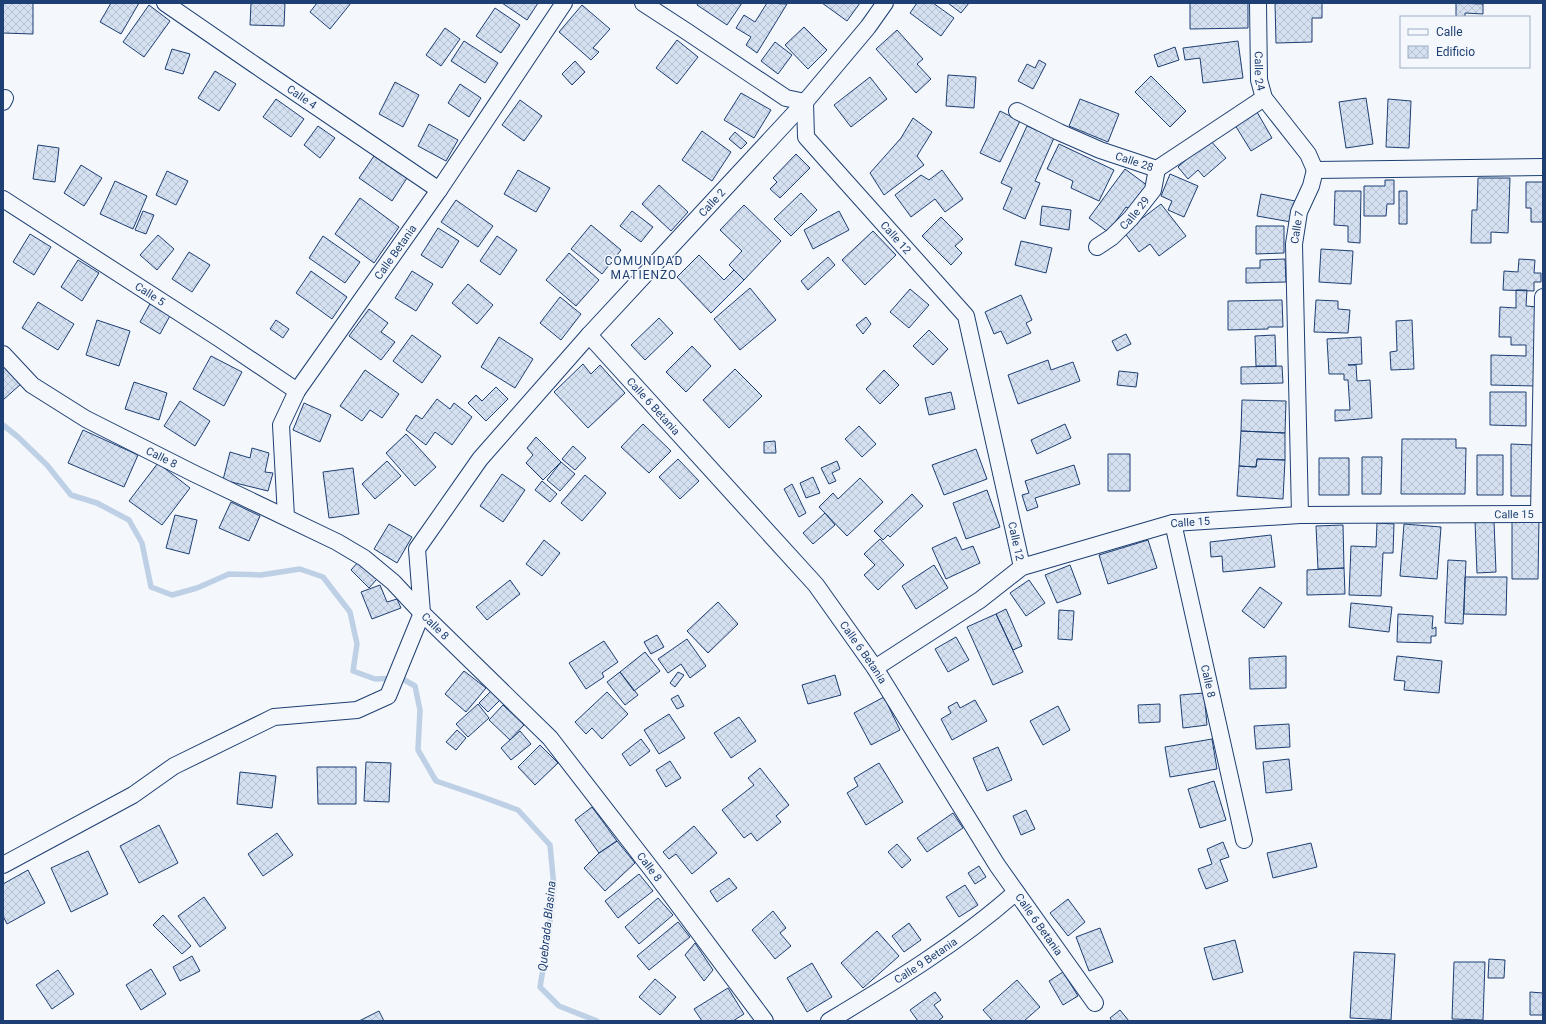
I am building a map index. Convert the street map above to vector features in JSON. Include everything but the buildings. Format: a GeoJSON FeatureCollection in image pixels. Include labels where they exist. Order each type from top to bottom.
{"type":"FeatureCollection","features":[{"type":"Feature","properties":{"kind":"street","name":"Calle 4"},"geometry":{"type":"LineString","coordinates":[[165,3],[255,66],[439,190]]}},
{"type":"Feature","properties":{"kind":"street","name":"Calle Betania"},"geometry":{"type":"LineString","coordinates":[[286,517],[281,425],[297,391],[439,190],[564,3]]}},
{"type":"Feature","properties":{"kind":"street"},"geometry":{"type":"LineString","coordinates":[[643,3],[786,98],[805,102]]}},
{"type":"Feature","properties":{"kind":"street","name":"Calle 2"},"geometry":{"type":"LineString","coordinates":[[422,613],[417,549],[480,459],[589,335],[805,102],[868,27],[885,3]]}},
{"type":"Feature","properties":{"kind":"street","name":"Calle 24"},"geometry":{"type":"LineString","coordinates":[[1258,3],[1259,80],[1264,98],[1308,154],[1315,170]]}},
{"type":"Feature","properties":{"kind":"street","name":"Calle 28"},"geometry":{"type":"LineString","coordinates":[[1017,111],[1100,150],[1157,169],[1264,98]]}},
{"type":"Feature","properties":{"kind":"street","name":"Calle 12"},"geometry":{"type":"LineString","coordinates":[[805,102],[806,137],[966,316],[1022,567]]}},
{"type":"Feature","properties":{"kind":"street"},"geometry":{"type":"LineString","coordinates":[[1315,170],[1543,167]]}},
{"type":"Feature","properties":{"kind":"street","name":"Calle 29"},"geometry":{"type":"LineString","coordinates":[[1097,247],[1112,237],[1131,218],[1153,190],[1157,169]]}},
{"type":"Feature","properties":{"kind":"street","name":"Calle 7"},"geometry":{"type":"LineString","coordinates":[[1300,516],[1294,244],[1299,212],[1311,186],[1315,170]]}},
{"type":"Feature","properties":{"kind":"street","name":"Calle 5"},"geometry":{"type":"LineString","coordinates":[[3,199],[220,339],[297,391]]}},
{"type":"Feature","properties":{"kind":"street"},"geometry":{"type":"LineString","coordinates":[[1541,514],[1543,297]]}},
{"type":"Feature","properties":{"kind":"street","name":"Calle 6 Betania"},"geometry":{"type":"LineString","coordinates":[[589,335],[816,585],[876,668],[997,865],[1095,1003]]}},
{"type":"Feature","properties":{"kind":"street","name":"Calle 8"},"geometry":{"type":"LineString","coordinates":[[3,354],[32,385],[86,418],[195,474],[336,542],[364,558],[393,582],[422,613],[550,738],[765,1021]]}},
{"type":"Feature","properties":{"kind":"street","name":"Calle 15"},"geometry":{"type":"LineString","coordinates":[[876,668],[980,600],[1022,567],[1174,523],[1300,516],[1541,514]]}},
{"type":"Feature","properties":{"kind":"street","name":"Calle 8"},"geometry":{"type":"LineString","coordinates":[[1174,523],[1244,840]]}},
{"type":"Feature","properties":{"kind":"street"},"geometry":{"type":"LineString","coordinates":[[3,865],[132,795],[174,766],[274,717],[357,710],[388,696],[422,613]]}},
{"type":"Feature","properties":{"kind":"street","name":"Calle 9 Betania"},"geometry":{"type":"LineString","coordinates":[[829,1021],[899,980],[993,913],[1016,892]]}},
{"type":"Feature","properties":{"kind":"waterway","name":"Quebrada Blasina"},"geometry":{"type":"LineString","coordinates":[[3,425],[18,437],[47,465],[71,495],[97,503],[129,520],[142,543],[151,587],[172,595],[197,588],[229,574],[261,575],[300,569],[323,577],[350,612],[357,644],[353,671],[375,679],[401,678],[415,686],[420,710],[418,750],[436,781],[518,810],[550,845],[554,887],[548,939],[540,987],[559,1006],[597,1021]]}},
{"type":"Feature","properties":{"kind":"district","name":"COMUNIDAD MATIENZO"},"geometry":{"type":"Point","coordinates":[644,268]}}]}
